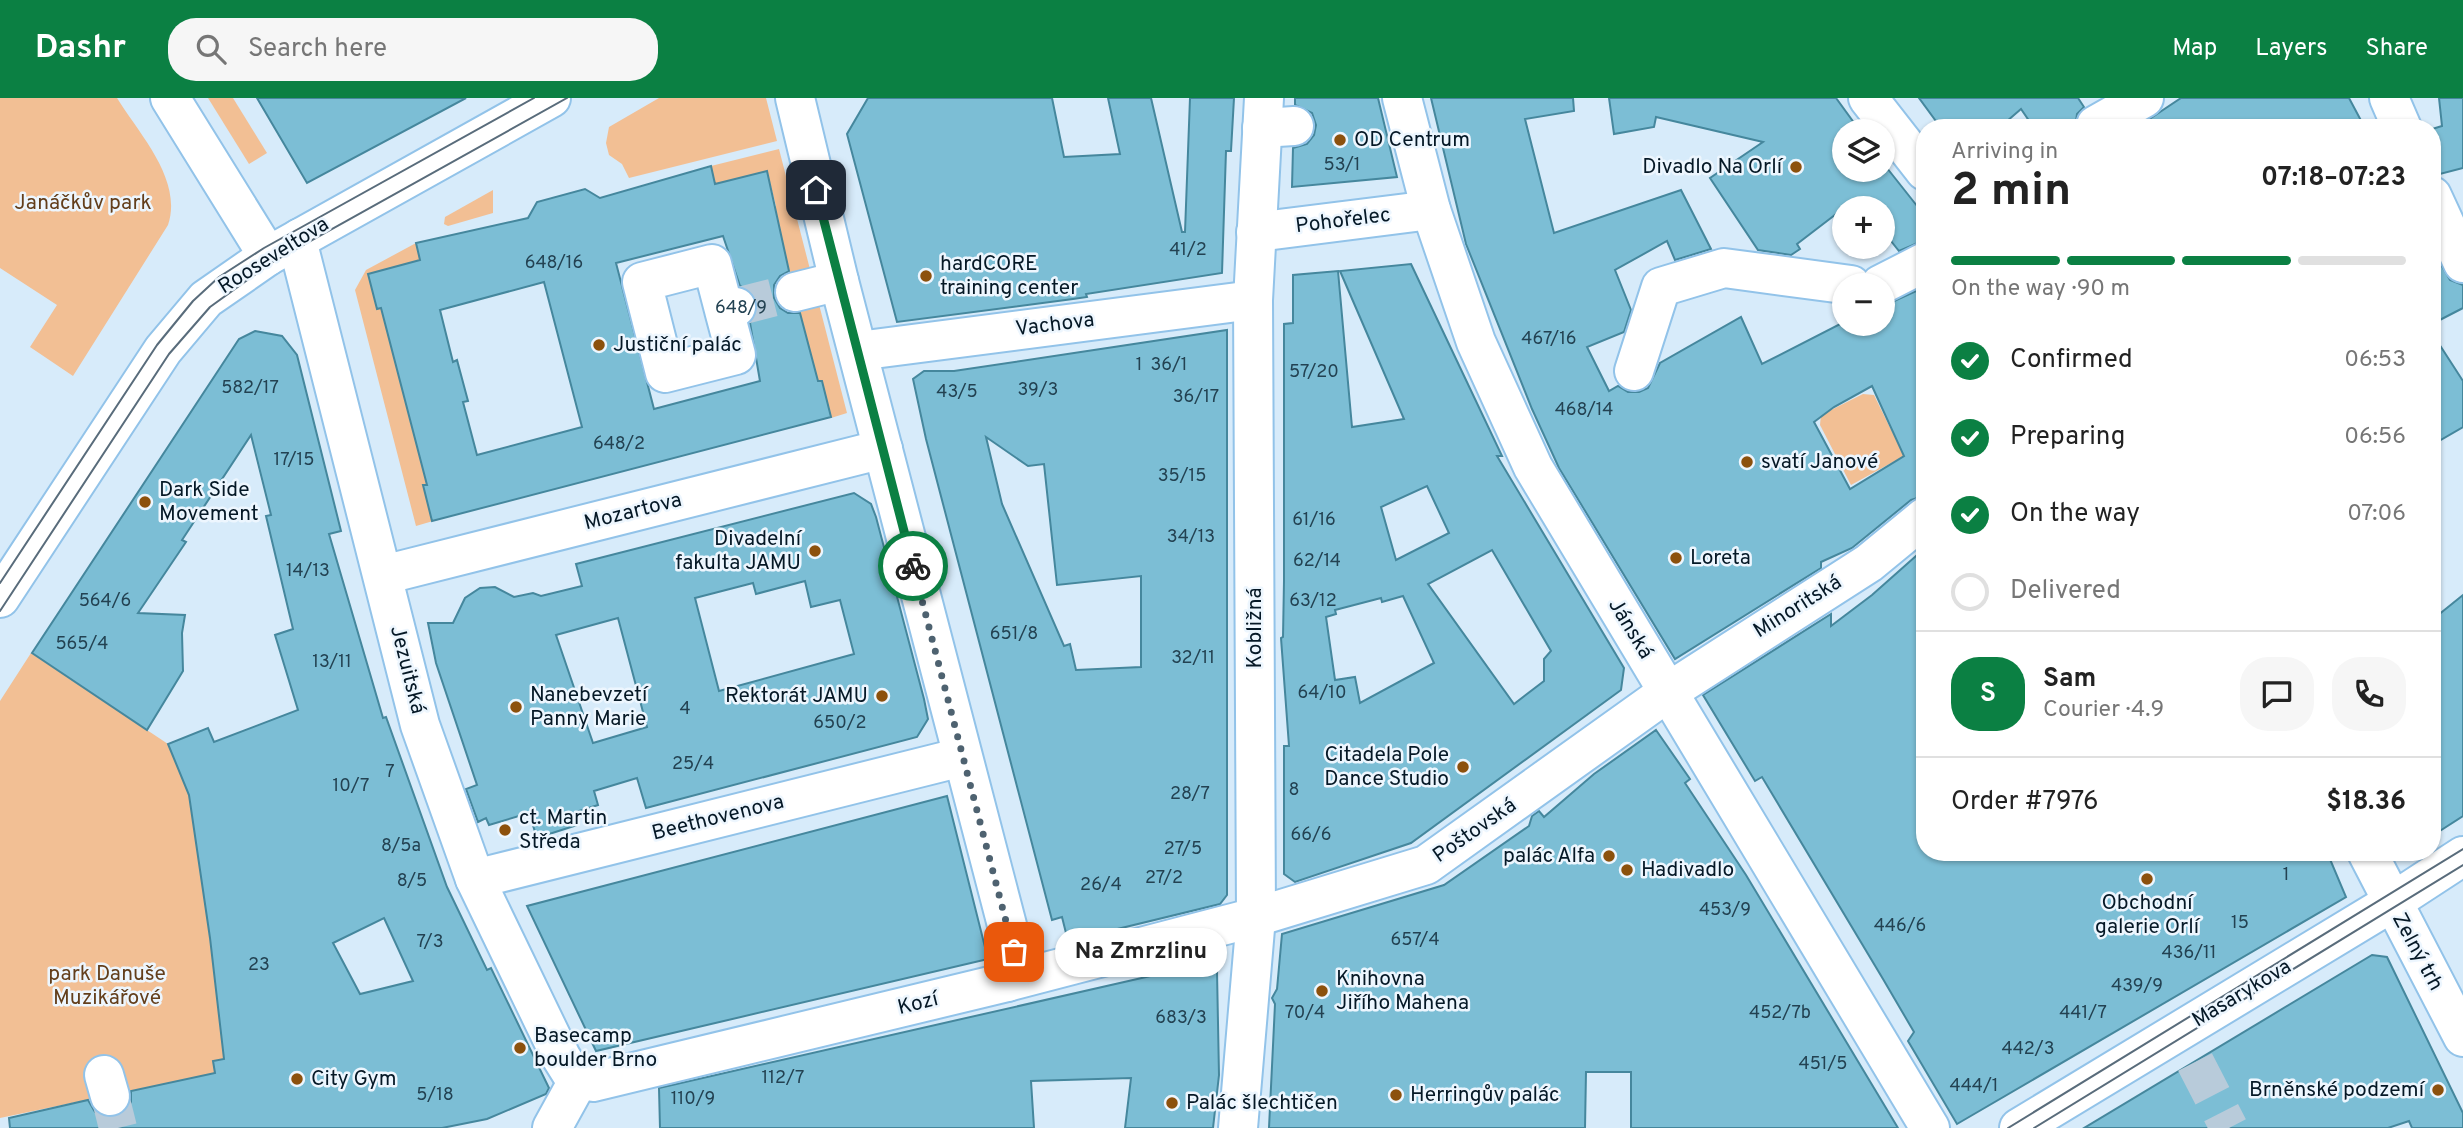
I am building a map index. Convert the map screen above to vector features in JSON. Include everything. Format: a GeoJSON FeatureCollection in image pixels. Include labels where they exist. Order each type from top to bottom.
{"type":"FeatureCollection","features":[{"type":"Feature","properties":{"kind":"street","name":"Jezuitská"},"geometry":{"type":"LineString","coordinates":[[170,98],[284,247],[299,248],[420,724],[475,879],[561,1057],[571,1073],[579,1079]]}},
{"type":"Feature","properties":{"kind":"street","name":"Rooseveltova"},"geometry":{"type":"LineString","coordinates":[[0,598],[183,323],[224,284],[284,247],[551,98]]}},
{"type":"Feature","properties":{"kind":"street"},"geometry":{"type":"LineString","coordinates":[[795,98],[839,281],[1014,952],[1007,982]]}},
{"type":"Feature","properties":{"kind":"street"},"geometry":{"type":"LineString","coordinates":[[1868,98],[1916,159]]}},
{"type":"Feature","properties":{"kind":"street"},"geometry":{"type":"LineString","coordinates":[[2107,119],[2144,98]]}},
{"type":"Feature","properties":{"kind":"street"},"geometry":{"type":"LineString","coordinates":[[2389,98],[2398,119]]}},
{"type":"Feature","properties":{"kind":"street","name":"Jánská"},"geometry":{"type":"LineString","coordinates":[[1397,111],[1476,342],[1533,467],[1930,1128]]}},
{"type":"Feature","properties":{"kind":"street","name":"Kobližná"},"geometry":{"type":"LineString","coordinates":[[1238,1128],[1256,917],[1253,300],[1256,232],[1273,117]]}},
{"type":"Feature","properties":{"kind":"street"},"geometry":{"type":"LineString","coordinates":[[2441,196],[2463,191]]}},
{"type":"Feature","properties":{"kind":"street","name":"Pohořelec"},"geometry":{"type":"LineString","coordinates":[[1256,232],[1431,210]]}},
{"type":"Feature","properties":{"kind":"street"},"geometry":{"type":"LineString","coordinates":[[2441,215],[2463,263]]}},
{"type":"Feature","properties":{"kind":"street"},"geometry":{"type":"LineString","coordinates":[[1895,277],[1916,267]]}},
{"type":"Feature","properties":{"kind":"street"},"geometry":{"type":"LineString","coordinates":[[1634,371],[1661,287],[1724,268],[1832,282]]}},
{"type":"Feature","properties":{"kind":"street"},"geometry":{"type":"LineString","coordinates":[[795,292],[839,281]]}},
{"type":"Feature","properties":{"kind":"street","name":"Vachova"},"geometry":{"type":"LineString","coordinates":[[858,351],[1253,300]]}},
{"type":"Feature","properties":{"kind":"street","name":"Mozartova"},"geometry":{"type":"LineString","coordinates":[[383,575],[883,449]]}},
{"type":"Feature","properties":{"kind":"street","name":"Minoritská"},"geometry":{"type":"LineString","coordinates":[[1668,692],[1869,563],[1916,524]]}},
{"type":"Feature","properties":{"kind":"street","name":"Poštovská"},"geometry":{"type":"LineString","coordinates":[[1256,917],[1426,865],[1668,692]]}},
{"type":"Feature","properties":{"kind":"street","name":"Beethovenova"},"geometry":{"type":"LineString","coordinates":[[475,879],[962,757]]}},
{"type":"Feature","properties":{"kind":"street","name":"Masarykova"},"geometry":{"type":"LineString","coordinates":[[2019,1128],[2187,1047],[2391,903],[2463,856]]}},
{"type":"Feature","properties":{"kind":"street","name":"Zelný trh"},"geometry":{"type":"LineString","coordinates":[[2371,861],[2463,1037]]}},
{"type":"Feature","properties":{"kind":"street","name":"Kozí"},"geometry":{"type":"LineString","coordinates":[[579,1079],[593,1082],[618,1077],[1007,982],[1256,917]]}},
{"type":"Feature","properties":{"kind":"street"},"geometry":{"type":"LineString","coordinates":[[552,1128],[579,1079]]}},
{"type":"Feature","properties":{"kind":"green space","name":"Janáčkův park"},"geometry":{"type":"Polygon","coordinates":[[[0,98],[117,98],[157,158],[170,191],[168,225],[73,376],[30,347],[57,305],[0,268],[0,98]]]}},
{"type":"Feature","properties":{"kind":"green space"},"geometry":{"type":"Polygon","coordinates":[[[208,98],[233,98],[267,153],[249,164],[208,98]]]}},
{"type":"Feature","properties":{"kind":"green space"},"geometry":{"type":"Polygon","coordinates":[[[659,98],[766,98],[777,141],[629,178],[622,164],[609,155],[606,143],[609,127],[659,98]]]}},
{"type":"Feature","properties":{"kind":"green space"},"geometry":{"type":"Polygon","coordinates":[[[779,149],[847,413],[831,418],[822,382],[818,381],[773,207],[776,206],[767,171],[715,184],[711,166],[779,149]]]}},
{"type":"Feature","properties":{"kind":"green space"},"geometry":{"type":"Polygon","coordinates":[[[493,190],[493,213],[448,226],[444,224],[445,217],[493,190]]]}},
{"type":"Feature","properties":{"kind":"green space"},"geometry":{"type":"Polygon","coordinates":[[[416,243],[420,260],[368,274],[378,309],[381,308],[427,484],[423,486],[433,521],[416,526],[355,290],[366,270],[416,243]]]}},
{"type":"Feature","properties":{"kind":"green space"},"geometry":{"type":"Polygon","coordinates":[[[1863,394],[1874,395],[1904,456],[1851,485],[1820,425],[1821,415],[1863,394]]]}},
{"type":"Feature","properties":{"kind":"green space","name":"park Danuše Muzikářové"},"geometry":{"type":"Polygon","coordinates":[[[31,653],[168,744],[189,795],[224,1059],[213,1061],[215,1073],[0,1118],[0,701],[31,653]]]}},
{"type":"Feature","properties":{"kind":"building"},"geometry":{"type":"Polygon","coordinates":[[[257,98],[466,98],[307,183],[257,98]]]}},
{"type":"Feature","properties":{"kind":"building"},"geometry":{"type":"Polygon","coordinates":[[[868,98],[1052,98],[1064,157],[1120,154],[1108,98],[1151,98],[1182,232],[1185,232],[1190,98],[1234,98],[1231,151],[1226,151],[1222,273],[1086,294],[1087,297],[897,322],[847,134],[868,98]]]}},
{"type":"Feature","properties":{"kind":"building","name":"OD Centrum"},"geometry":{"type":"Polygon","coordinates":[[[1295,98],[1378,98],[1397,177],[1292,187],[1293,148],[1307,144],[1314,135],[1316,125],[1312,113],[1295,105],[1295,98]]]}},
{"type":"Feature","properties":{"kind":"building"},"geometry":{"type":"Polygon","coordinates":[[[1431,98],[1573,98],[1574,111],[1525,119],[1554,233],[1681,190],[1711,249],[1675,260],[1667,241],[1615,270],[1631,310],[1624,332],[1587,347],[1609,391],[1618,386],[1628,392],[1639,392],[1648,388],[1660,363],[1741,317],[1762,364],[1832,328],[1832,336],[1895,336],[1895,301],[1916,291],[1916,499],[1852,548],[1821,562],[1821,568],[1675,659],[1559,468],[1532,409],[1466,244],[1431,98]],[[1872,386],[1834,407],[1814,422],[1850,489],[1904,456],[1872,386]]]}},
{"type":"Feature","properties":{"kind":"building"},"geometry":{"type":"Polygon","coordinates":[[[1609,98],[1836,98],[1851,119],[1832,119],[1832,182],[1895,182],[1895,178],[1916,205],[1916,244],[1899,251],[1895,246],[1895,196],[1832,196],[1832,217],[1797,244],[1800,249],[1791,255],[1758,250],[1710,178],[1763,142],[1656,117],[1654,127],[1614,134],[1609,98]]]}},
{"type":"Feature","properties":{"kind":"building"},"geometry":{"type":"Polygon","coordinates":[[[1919,98],[2078,98],[2084,107],[2077,114],[2076,119],[2028,119],[2021,109],[2009,119],[1934,119],[1919,98]]]}},
{"type":"Feature","properties":{"kind":"building"},"geometry":{"type":"Polygon","coordinates":[[[2181,98],[2349,98],[2360,119],[2150,119],[2181,98]]]}},
{"type":"Feature","properties":{"kind":"building"},"geometry":{"type":"Polygon","coordinates":[[[2439,98],[2463,98],[2463,168],[2441,174],[2441,126],[2439,98]]]}},
{"type":"Feature","properties":{"kind":"building","name":"Justiční palác"},"geometry":{"type":"Polygon","coordinates":[[[711,166],[715,184],[767,171],[789,271],[780,276],[774,285],[774,298],[780,308],[788,313],[800,313],[818,381],[822,381],[831,417],[432,521],[423,485],[427,485],[381,308],[377,309],[368,274],[420,260],[416,243],[528,218],[537,202],[585,189],[600,198],[711,166]],[[723,236],[616,263],[654,409],[760,381],[750,323],[757,314],[757,301],[751,291],[740,286],[723,236]],[[544,282],[440,310],[453,362],[457,360],[468,401],[463,402],[477,455],[582,427],[544,282]]]}},
{"type":"Feature","properties":{"kind":"building"},"geometry":{"type":"Polygon","coordinates":[[[1411,264],[1502,456],[1497,456],[1624,668],[1621,690],[1411,843],[1295,882],[1284,874],[1284,746],[1289,746],[1281,638],[1284,581],[1284,324],[1293,323],[1293,275],[1338,271],[1352,427],[1404,419],[1340,271],[1411,264]],[[1427,486],[1381,507],[1396,560],[1449,533],[1427,486]],[[1492,550],[1428,584],[1514,704],[1544,681],[1544,659],[1551,651],[1492,550]],[[1403,596],[1382,602],[1381,598],[1335,610],[1336,614],[1326,617],[1335,680],[1355,677],[1360,703],[1434,663],[1403,596]]]}},
{"type":"Feature","properties":{"kind":"building"},"geometry":{"type":"Polygon","coordinates":[[[2441,264],[2450,280],[2463,285],[2463,308],[2441,319],[2441,264]]]}},
{"type":"Feature","properties":{"kind":"building"},"geometry":{"type":"Polygon","coordinates":[[[1227,330],[1227,895],[1220,904],[1068,941],[1062,917],[1052,920],[926,439],[913,379],[924,371],[954,371],[1227,330]],[[986,437],[1002,504],[1064,646],[1070,644],[1076,670],[1141,667],[1141,576],[1057,585],[1044,464],[1028,466],[986,437]]]}},
{"type":"Feature","properties":{"kind":"building"},"geometry":{"type":"Polygon","coordinates":[[[255,331],[282,336],[297,355],[341,531],[329,534],[383,718],[386,717],[447,887],[487,970],[491,968],[549,1088],[546,1094],[487,1119],[442,1128],[10,1128],[9,1118],[88,1100],[95,1112],[105,1117],[117,1117],[126,1111],[131,1102],[131,1091],[215,1073],[213,1061],[224,1059],[189,795],[168,744],[208,728],[214,742],[298,710],[275,635],[293,629],[266,516],[271,515],[251,435],[182,540],[186,542],[138,613],[185,615],[182,633],[183,671],[147,730],[32,653],[239,339],[255,331]],[[384,918],[333,943],[360,994],[413,981],[384,918]]]}},
{"type":"Feature","properties":{"kind":"building"},"geometry":{"type":"Polygon","coordinates":[[[2441,347],[2463,381],[2463,427],[2441,440],[2441,347]]]}},
{"type":"Feature","properties":{"kind":"building"},"geometry":{"type":"Polygon","coordinates":[[[854,493],[871,504],[876,517],[928,719],[917,737],[646,808],[637,778],[594,791],[598,805],[573,813],[577,825],[537,838],[529,813],[489,825],[486,818],[478,822],[466,789],[477,785],[436,663],[428,623],[453,623],[465,598],[480,588],[495,587],[514,597],[533,593],[541,596],[582,586],[576,564],[854,493]],[[805,581],[756,594],[753,583],[695,598],[719,691],[854,654],[840,600],[811,607],[805,581]],[[618,618],[556,635],[593,743],[647,727],[618,618]]]}},
{"type":"Feature","properties":{"kind":"building"},"geometry":{"type":"Polygon","coordinates":[[[1916,556],[1916,861],[2331,861],[2346,897],[1957,1124],[1908,1041],[1914,1032],[1883,979],[1762,777],[1755,781],[1703,695],[1831,614],[1831,626],[1872,595],[1916,556]]]}},
{"type":"Feature","properties":{"kind":"building"},"geometry":{"type":"Polygon","coordinates":[[[2463,595],[2463,816],[2441,830],[2441,613],[2463,595]]]}},
{"type":"Feature","properties":{"kind":"building"},"geometry":{"type":"Polygon","coordinates":[[[1656,730],[1690,779],[1685,783],[1746,875],[1898,1128],[1631,1128],[1631,1072],[1586,1072],[1585,1128],[1269,1128],[1275,1004],[1272,998],[1277,989],[1282,934],[1444,885],[1529,826],[1532,816],[1539,811],[1544,817],[1594,774],[1656,730]]]}},
{"type":"Feature","properties":{"kind":"building"},"geometry":{"type":"Polygon","coordinates":[[[947,796],[988,959],[596,1051],[527,906],[947,796]]]}},
{"type":"Feature","properties":{"kind":"building"},"geometry":{"type":"Polygon","coordinates":[[[2372,955],[2387,957],[2463,1113],[2463,1128],[2412,1128],[2409,1121],[2388,1128],[2084,1128],[2372,955]]]}},
{"type":"Feature","properties":{"kind":"building"},"geometry":{"type":"Polygon","coordinates":[[[1203,964],[1217,971],[1219,1075],[1213,1128],[1125,1128],[1131,1078],[1031,1081],[1034,1128],[660,1128],[659,1088],[1203,964]]]}},
{"type":"Feature","properties":{"kind":"tunnel"},"geometry":{"type":"LineString","coordinates":[[736,307],[795,292]]}},
{"type":"Feature","properties":{"kind":"tunnel"},"geometry":{"type":"LineString","coordinates":[[2195,1062],[2229,1128]]}},
{"type":"Feature","properties":{"kind":"tunnel"},"geometry":{"type":"LineString","coordinates":[[110,1096],[118,1128]]}},
{"type":"Feature","properties":{"kind":"tram line"},"geometry":{"type":"LineString","coordinates":[[0,583],[157,345],[193,301],[219,277],[264,248],[534,98]]}},
{"type":"Feature","properties":{"kind":"tram line"},"geometry":{"type":"LineString","coordinates":[[0,611],[169,354],[210,307],[271,263],[567,98]]}},
{"type":"Feature","properties":{"kind":"tram line"},"geometry":{"type":"LineString","coordinates":[[2008,1128],[2463,849]]}},
{"type":"Feature","properties":{"kind":"tram line"},"geometry":{"type":"LineString","coordinates":[[2034,1128],[2463,865]]}},
{"type":"Feature","properties":{"kind":"way so far"},"geometry":{"type":"LineString","coordinates":[[913,566],[1014,952]]}},
{"type":"Feature","properties":{"kind":"place","name":"OD Centrum"},"geometry":{"type":"Point","coordinates":[1340,140]}},
{"type":"Feature","properties":{"kind":"place","name":"Divadlo Na Orlí"},"geometry":{"type":"Point","coordinates":[1796,167]}},
{"type":"Feature","properties":{"kind":"place","name":"hardCORE training center"},"geometry":{"type":"Point","coordinates":[926,276]}},
{"type":"Feature","properties":{"kind":"place","name":"Justiční palác"},"geometry":{"type":"Point","coordinates":[599,345]}},
{"type":"Feature","properties":{"kind":"place","name":"svatí Janové"},"geometry":{"type":"Point","coordinates":[1747,462]}},
{"type":"Feature","properties":{"kind":"place","name":"Dark Side Movement"},"geometry":{"type":"Point","coordinates":[145,502]}},
{"type":"Feature","properties":{"kind":"place","name":"Divadelní fakulta JAMU"},"geometry":{"type":"Point","coordinates":[815,551]}},
{"type":"Feature","properties":{"kind":"place","name":"Loreta"},"geometry":{"type":"Point","coordinates":[1676,558]}},
{"type":"Feature","properties":{"kind":"place","name":"Rektorát JAMU"},"geometry":{"type":"Point","coordinates":[882,696]}},
{"type":"Feature","properties":{"kind":"place","name":"Nanebevzetí Panny Marie"},"geometry":{"type":"Point","coordinates":[516,707]}},
{"type":"Feature","properties":{"kind":"place","name":"Citadela Pole Dance Studio"},"geometry":{"type":"Point","coordinates":[1463,767]}},
{"type":"Feature","properties":{"kind":"place","name":"ct. Martin Středa"},"geometry":{"type":"Point","coordinates":[505,830]}},
{"type":"Feature","properties":{"kind":"place","name":"palác Alfa"},"geometry":{"type":"Point","coordinates":[1609,856]}},
{"type":"Feature","properties":{"kind":"place","name":"Hadivadlo"},"geometry":{"type":"Point","coordinates":[1627,870]}},
{"type":"Feature","properties":{"kind":"place","name":"Obchodní galerie Orlí"},"geometry":{"type":"Point","coordinates":[2147,879]}},
{"type":"Feature","properties":{"kind":"place","name":"Na Zmrzlinu"},"geometry":{"type":"Point","coordinates":[1014,952]}},
{"type":"Feature","properties":{"kind":"place","name":"Knihovna Jiřího Mahena"},"geometry":{"type":"Point","coordinates":[1322,991]}},
{"type":"Feature","properties":{"kind":"place","name":"Basecamp boulder Brno"},"geometry":{"type":"Point","coordinates":[520,1048]}},
{"type":"Feature","properties":{"kind":"place","name":"City Gym"},"geometry":{"type":"Point","coordinates":[297,1079]}},
{"type":"Feature","properties":{"kind":"place","name":"Brněnské podzemí"},"geometry":{"type":"Point","coordinates":[2438,1090]}},
{"type":"Feature","properties":{"kind":"place","name":"Herringův palác"},"geometry":{"type":"Point","coordinates":[1396,1095]}},
{"type":"Feature","properties":{"kind":"place","name":"Palác šlechtičen"},"geometry":{"type":"Point","coordinates":[1172,1103]}},
{"type":"Feature","properties":{"kind":"route"},"geometry":{"type":"LineString","coordinates":[[816,190],[913,566]]}}]}
